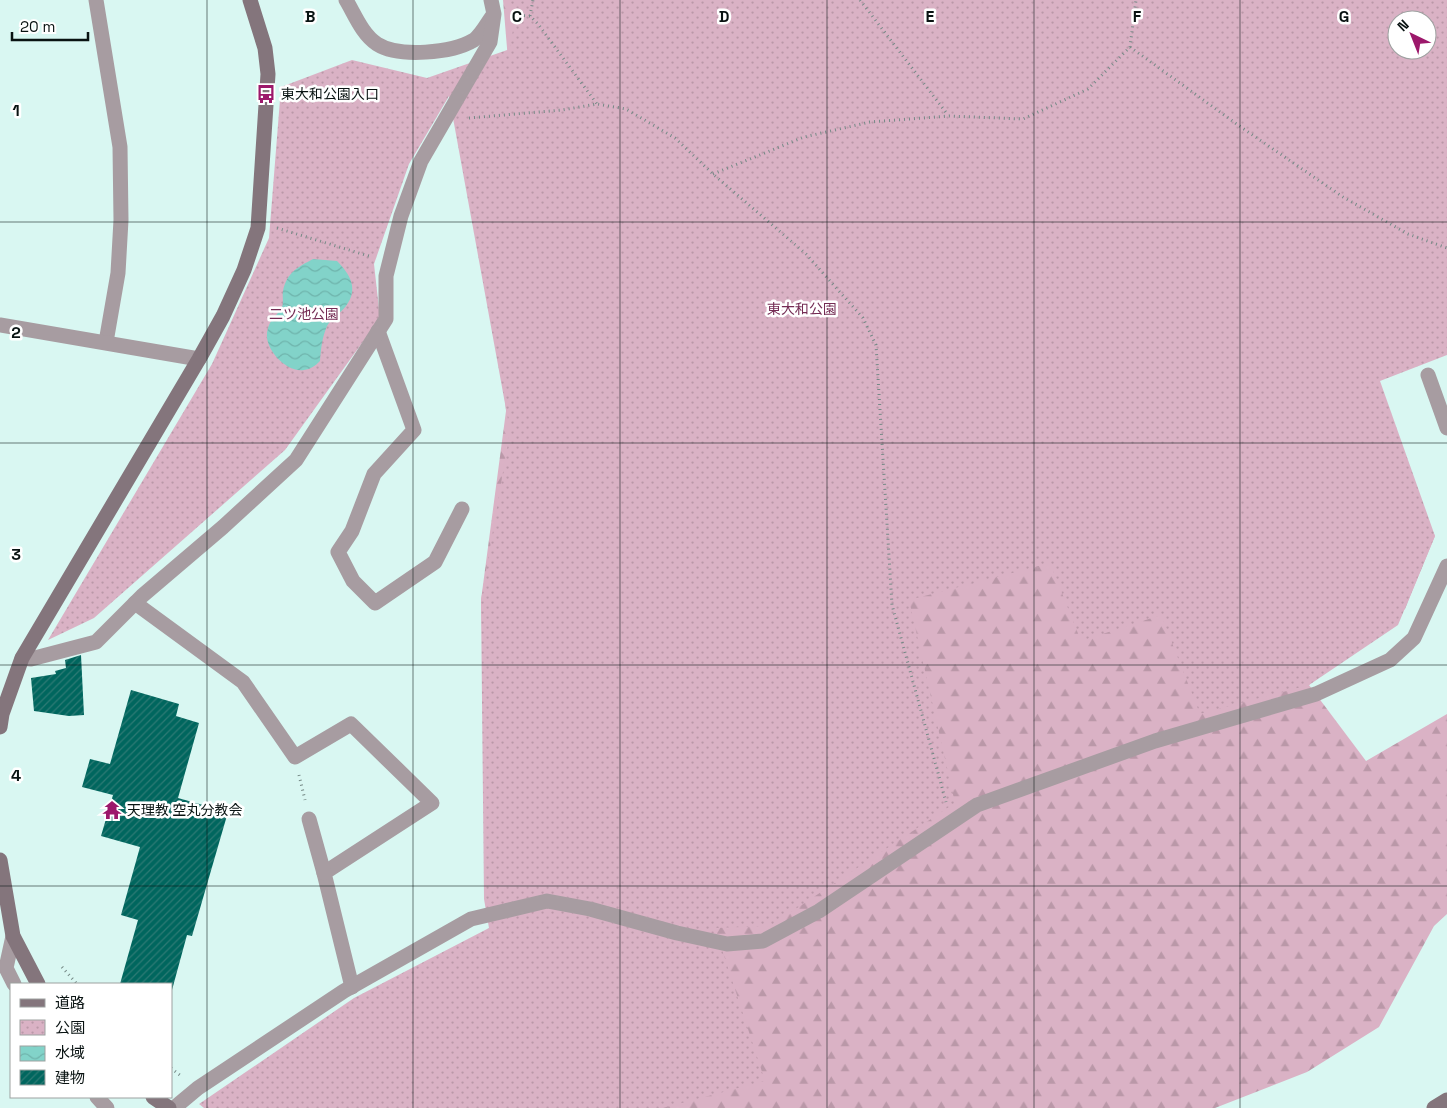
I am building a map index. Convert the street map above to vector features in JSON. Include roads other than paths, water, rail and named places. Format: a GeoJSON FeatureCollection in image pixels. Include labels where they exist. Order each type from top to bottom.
{"type":"FeatureCollection","features":[{"type":"Feature","properties":{"kind":"street"},"geometry":{"type":"LineString","coordinates":[[96,0],[120,147],[121,220],[118,273],[106,342]]}},
{"type":"Feature","properties":{"kind":"street"},"geometry":{"type":"LineString","coordinates":[[0,727],[2,714],[22,658],[200,360],[244,270],[258,228],[268,74],[265,48],[250,0]]}},
{"type":"Feature","properties":{"kind":"street"},"geometry":{"type":"LineString","coordinates":[[346,0],[362,29],[377,44],[405,51],[427,53],[475,39],[493,7]]}},
{"type":"Feature","properties":{"kind":"street"},"geometry":{"type":"LineString","coordinates":[[22,658],[31,660],[96,642],[135,603],[296,460],[386,318],[386,276],[401,216],[422,161],[490,42],[493,7]]}},
{"type":"Feature","properties":{"kind":"street"},"geometry":{"type":"LineString","coordinates":[[0,325],[106,342],[200,360]]}},
{"type":"Feature","properties":{"kind":"street"},"geometry":{"type":"LineString","coordinates":[[378,331],[414,430],[374,474],[352,530],[338,552],[353,581],[375,603],[435,562],[462,509]]}},
{"type":"Feature","properties":{"kind":"street"},"geometry":{"type":"LineString","coordinates":[[1428,375],[1447,428]]}},
{"type":"Feature","properties":{"kind":"street"},"geometry":{"type":"LineString","coordinates":[[174,1108],[198,1088],[352,987],[472,919],[547,901],[590,909],[677,933],[727,944],[763,940],[819,911],[977,805],[1155,741],[1316,694],[1364,674],[1390,660],[1414,638],[1447,566]]}},
{"type":"Feature","properties":{"kind":"street"},"geometry":{"type":"LineString","coordinates":[[135,603],[243,682],[295,757],[351,724],[432,803],[324,873]]}},
{"type":"Feature","properties":{"kind":"street"},"geometry":{"type":"LineString","coordinates":[[309,819],[352,987]]}},
{"type":"Feature","properties":{"kind":"street"},"geometry":{"type":"LineString","coordinates":[[0,860],[13,936],[37,983]]}},
{"type":"Feature","properties":{"kind":"street"},"geometry":{"type":"LineString","coordinates":[[13,936],[6,968],[14,983]]}},
{"type":"Feature","properties":{"kind":"street"},"geometry":{"type":"LineString","coordinates":[[98,1098],[107,1108]]}},
{"type":"Feature","properties":{"kind":"street"},"geometry":{"type":"LineString","coordinates":[[154,1098],[169,1108]]}},
{"type":"Feature","properties":{"kind":"street"},"geometry":{"type":"LineString","coordinates":[[1434,1108],[1447,1100]]}},
{"type":"Feature","properties":{"kind":"water"},"geometry":{"type":"Polygon","coordinates":[[[313,259],[337,261],[349,276],[352,294],[346,306],[327,326],[322,343],[320,361],[309,369],[297,370],[284,364],[273,353],[267,340],[267,333],[271,321],[282,307],[283,291],[287,279],[298,268],[313,259]]]}},
{"type":"Feature","properties":{"kind":"place","name":"東大和公園入口"},"geometry":{"type":"Point","coordinates":[266,94]}},
{"type":"Feature","properties":{"kind":"place","name":"天理教 空丸分教会"},"geometry":{"type":"Point","coordinates":[112,810]}},
{"type":"Feature","properties":{"kind":"park label","name":"東大和公園"},"geometry":{"type":"Point","coordinates":[802,309]}},
{"type":"Feature","properties":{"kind":"park label","name":"二ツ池公園"},"geometry":{"type":"Point","coordinates":[304,314]}}]}
